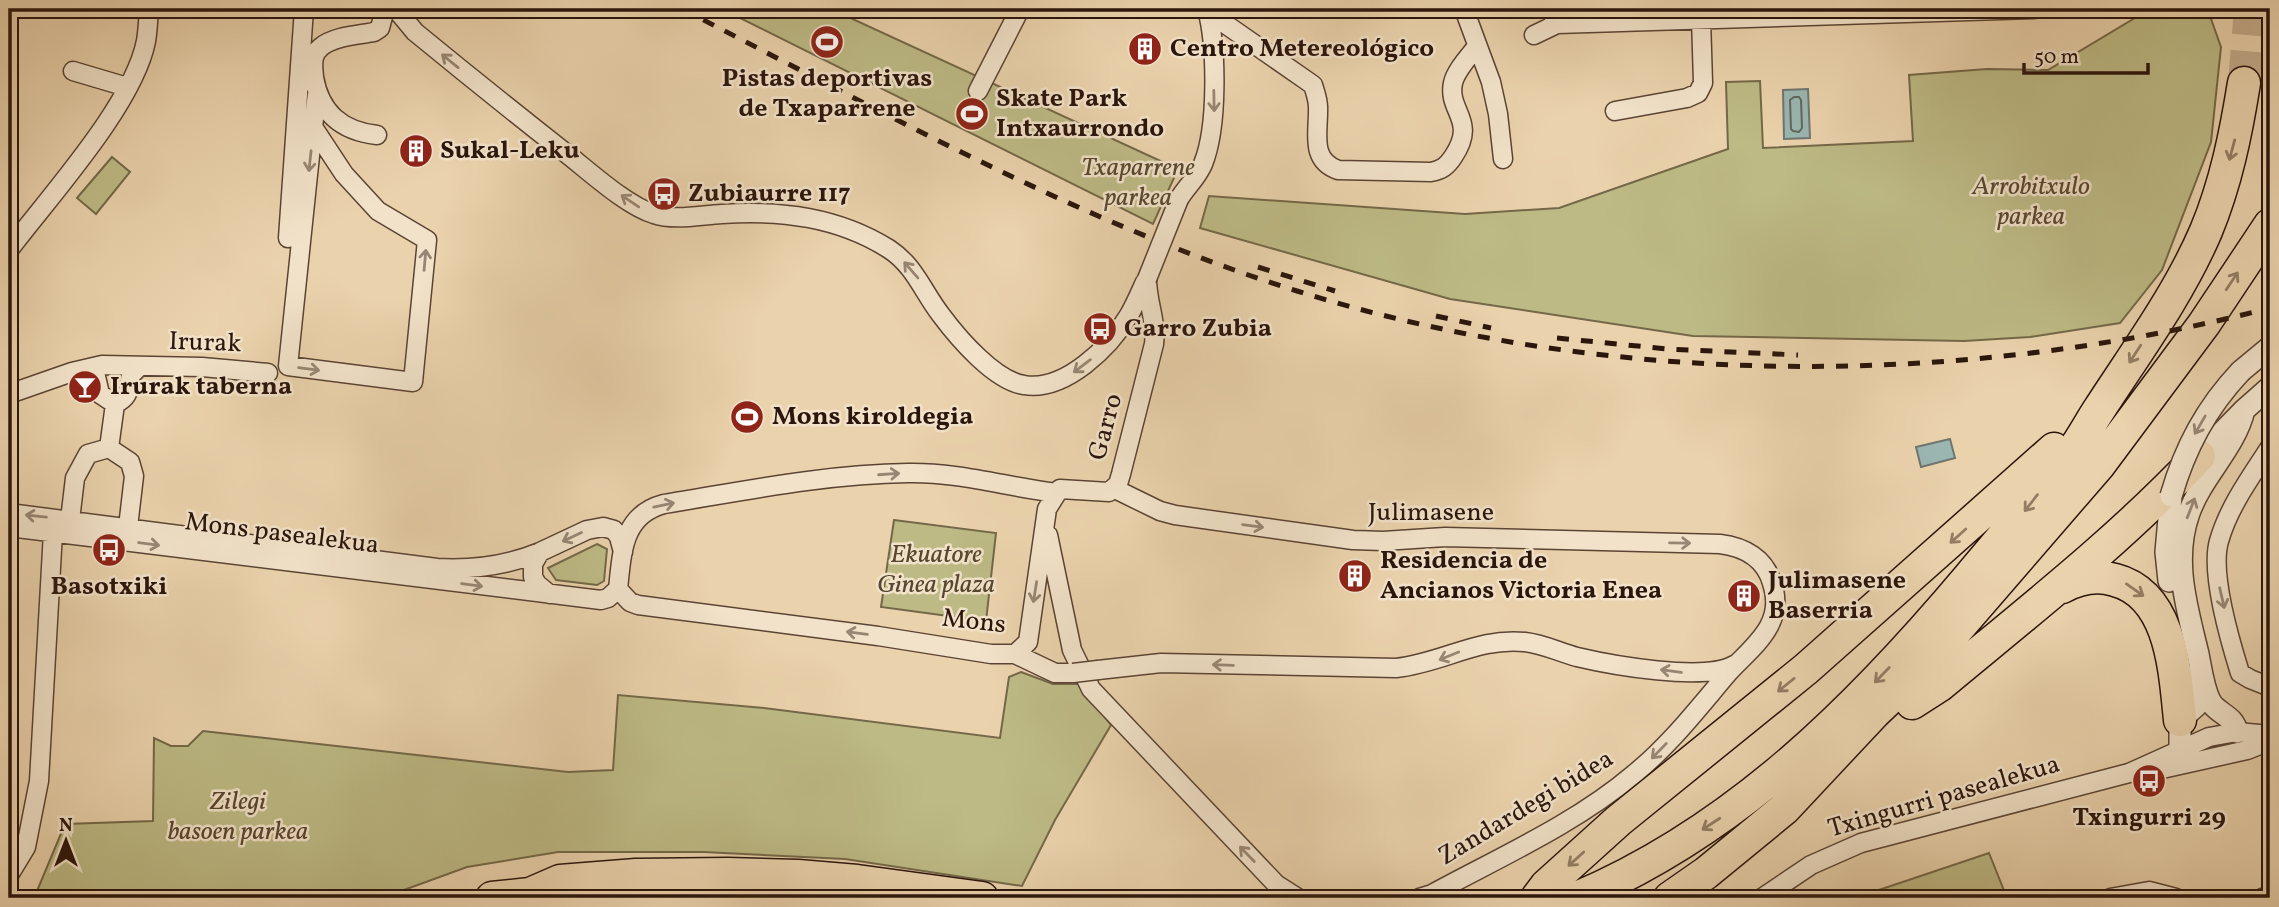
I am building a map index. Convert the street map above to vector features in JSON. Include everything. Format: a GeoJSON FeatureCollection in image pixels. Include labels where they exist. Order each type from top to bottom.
{"type":"FeatureCollection","features":[{"type":"Feature","properties":{"kind":"highway"},"geometry":{"type":"LineString","coordinates":[[1577,898],[1662,857],[1722,817],[1786,768],[1846,714],[1919,636],[2017,520],[2077,444],[2174,293],[2207,230],[2236,136],[2244,83]]}},
{"type":"Feature","properties":{"kind":"highway"},"geometry":{"type":"LineString","coordinates":[[1751,836],[1804,802],[1912,703],[2025,577],[2099,465],[2204,324],[2270,225]]}},
{"type":"Feature","properties":{"kind":"highway"},"geometry":{"type":"LineString","coordinates":[[1537,898],[1546,886],[1618,821],[1806,669],[2100,408]]}},
{"type":"Feature","properties":{"kind":"highway"},"geometry":{"type":"LineString","coordinates":[[1912,703],[1940,685],[2112,542],[2160,498],[2199,456]]}},
{"type":"Feature","properties":{"kind":"highway"},"geometry":{"type":"LineString","coordinates":[[1670,898],[1706,873],[1784,809],[1874,713],[1933,657],[2099,465]]}},
{"type":"Feature","properties":{"kind":"highway"},"geometry":{"type":"LineString","coordinates":[[2049,594],[2088,577],[2105,577],[2137,589],[2150,602],[2164,629],[2175,678],[2180,734]]}},
{"type":"Feature","properties":{"kind":"highway"},"geometry":{"type":"LineString","coordinates":[[1700,898],[1784,828],[1804,802]]}},
{"type":"Feature","properties":{"kind":"highway"},"geometry":{"type":"LineString","coordinates":[[530,894],[560,881],[636,875],[798,876],[982,898]]}},
{"type":"Feature","properties":{"kind":"highway"},"geometry":{"type":"LineString","coordinates":[[492,898],[681,887],[733,888],[829,898]]}},
{"type":"Feature","properties":{"kind":"highway"},"geometry":{"type":"LineString","coordinates":[[914,888],[960,898]]}},
{"type":"Feature","properties":{"kind":"street"},"geometry":{"type":"LineString","coordinates":[[9,250],[15,237],[97,134],[127,87],[146,42],[149,9]]}},
{"type":"Feature","properties":{"kind":"street"},"geometry":{"type":"LineString","coordinates":[[288,238],[304,9]]}},
{"type":"Feature","properties":{"kind":"street"},"geometry":{"type":"LineString","coordinates":[[313,127],[344,174],[378,211],[427,240],[414,382],[288,366],[313,127],[317,93],[312,64],[314,55],[320,47],[329,42],[374,32],[380,28],[385,9]]}},
{"type":"Feature","properties":{"kind":"street"},"geometry":{"type":"LineString","coordinates":[[396,9],[424,40],[600,180],[645,211],[665,217],[747,212],[798,215],[829,222],[860,234],[891,251],[914,270],[940,314],[961,340],[998,373],[1024,385],[1046,384],[1063,379],[1096,355],[1128,317],[1147,279],[1179,199],[1198,175],[1212,140],[1214,118],[1212,31],[1207,10]]}},
{"type":"Feature","properties":{"kind":"street"},"geometry":{"type":"LineString","coordinates":[[978,91],[1020,9]]}},
{"type":"Feature","properties":{"kind":"street"},"geometry":{"type":"LineString","coordinates":[[1464,9],[1491,82],[1503,159]]}},
{"type":"Feature","properties":{"kind":"street"},"geometry":{"type":"LineString","coordinates":[[1534,35],[1554,16],[1701,18],[2034,9]]}},
{"type":"Feature","properties":{"kind":"street"},"geometry":{"type":"LineString","coordinates":[[1207,10],[1313,85],[1318,103],[1320,156],[1327,166],[1338,170],[1442,170],[1455,154],[1463,136],[1462,117],[1452,86],[1455,76],[1477,46]]}},
{"type":"Feature","properties":{"kind":"street"},"geometry":{"type":"LineString","coordinates":[[1615,111],[1688,98],[1698,93],[1703,83],[1701,18]]}},
{"type":"Feature","properties":{"kind":"street"},"geometry":{"type":"LineString","coordinates":[[73,71],[127,87]]}},
{"type":"Feature","properties":{"kind":"street"},"geometry":{"type":"LineString","coordinates":[[317,93],[323,105],[341,123],[365,134],[377,135]]}},
{"type":"Feature","properties":{"kind":"street","name":"Garro"},"geometry":{"type":"LineString","coordinates":[[1057,493],[1060,489],[1103,493],[1115,489],[1156,332],[1148,299],[1147,279]]}},
{"type":"Feature","properties":{"kind":"street"},"geometry":{"type":"LineString","coordinates":[[1128,317],[1141,312],[1153,318]]}},
{"type":"Feature","properties":{"kind":"street"},"geometry":{"type":"LineString","coordinates":[[2201,761],[2186,757],[2180,734],[2196,701],[2168,572],[2167,526],[2171,496],[2183,457],[2210,407],[2241,371],[2270,347]]}},
{"type":"Feature","properties":{"kind":"street","name":"Irurak"},"geometry":{"type":"LineString","coordinates":[[9,394],[72,372],[102,365],[202,367],[268,373]]}},
{"type":"Feature","properties":{"kind":"street","name":"Irurak"},"geometry":{"type":"LineString","coordinates":[[109,448],[116,404],[125,400],[129,394],[131,375],[139,367]]}},
{"type":"Feature","properties":{"kind":"street"},"geometry":{"type":"LineString","coordinates":[[94,368],[100,394],[116,404]]}},
{"type":"Feature","properties":{"kind":"street"},"geometry":{"type":"LineString","coordinates":[[2199,456],[2270,387]]}},
{"type":"Feature","properties":{"kind":"street"},"geometry":{"type":"LineString","coordinates":[[2224,755],[2233,748],[2237,732],[2233,721],[2215,707],[2205,685],[2185,600],[2181,552],[2183,532],[2196,497],[2235,434],[2244,410]]}},
{"type":"Feature","properties":{"kind":"street"},"geometry":{"type":"LineString","coordinates":[[2270,446],[2233,505],[2218,543],[2217,561],[2218,578],[2240,673],[2249,680],[2270,687]]}},
{"type":"Feature","properties":{"kind":"street"},"geometry":{"type":"LineString","coordinates":[[69,520],[75,478],[88,454],[109,448],[130,462],[134,476],[128,527]]}},
{"type":"Feature","properties":{"kind":"street"},"geometry":{"type":"LineString","coordinates":[[623,552],[614,530],[603,527],[587,530],[540,552],[533,564],[533,577],[549,594],[600,600],[608,598],[618,589],[623,552],[633,522],[649,508],[810,480],[910,472],[987,480],[1057,493]]}},
{"type":"Feature","properties":{"kind":"street","name":"Julimasene"},"geometry":{"type":"LineString","coordinates":[[1115,489],[1160,511],[1353,540],[1445,537],[1720,544],[1734,546],[1753,555]]}},
{"type":"Feature","properties":{"kind":"street"},"geometry":{"type":"LineString","coordinates":[[1030,490],[1046,517],[1072,650],[1091,689],[1269,877],[1298,898]]}},
{"type":"Feature","properties":{"kind":"street","name":"Mons"},"geometry":{"type":"LineString","coordinates":[[618,589],[629,602],[638,605],[878,636],[991,654],[1015,654],[1028,642],[1046,517],[1057,493]]}},
{"type":"Feature","properties":{"kind":"street","name":"Mons pasealekua"},"geometry":{"type":"LineString","coordinates":[[9,513],[447,569],[509,563],[540,552]]}},
{"type":"Feature","properties":{"kind":"street","name":"Mons pasealekua"},"geometry":{"type":"LineString","coordinates":[[9,527],[549,594]]}},
{"type":"Feature","properties":{"kind":"street"},"geometry":{"type":"LineString","coordinates":[[9,876],[26,847],[39,781],[53,532]]}},
{"type":"Feature","properties":{"kind":"street","name":"Zandardegi bidea"},"geometry":{"type":"LineString","coordinates":[[1419,898],[1432,894],[1583,810],[1632,776],[1669,741],[1737,663],[1763,638],[1774,616],[1775,593],[1772,582],[1768,572],[1753,555]]}},
{"type":"Feature","properties":{"kind":"street"},"geometry":{"type":"LineString","coordinates":[[1015,654],[1055,673],[1161,663],[1396,668],[1421,666],[1482,644],[1505,641],[1543,646],[1587,659],[1681,673],[1717,672],[1737,663]]}},
{"type":"Feature","properties":{"kind":"street","name":"Txingurri pasealekua"},"geometry":{"type":"LineString","coordinates":[[1762,898],[1777,892],[1811,865],[1861,843],[2129,773],[2160,761],[2180,734],[2209,737],[2237,732],[2270,735]]}},
{"type":"Feature","properties":{"kind":"street","name":"Txingurri pasealekua"},"geometry":{"type":"LineString","coordinates":[[2129,773],[2148,772],[2201,761],[2270,741]]}},
{"type":"Feature","properties":{"kind":"street"},"geometry":{"type":"LineString","coordinates":[[2110,898],[2148,891],[2176,898]]}},
{"type":"Feature","properties":{"kind":"street"},"geometry":{"type":"LineString","coordinates":[[2262,898],[2270,896]]}},
{"type":"Feature","properties":{"kind":"green space","name":"Txaparrene parkea"},"geometry":{"type":"Polygon","coordinates":[[[722,9],[831,9],[1178,169],[1153,224],[722,9]]]}},
{"type":"Feature","properties":{"kind":"green space","name":"Arrobitxulo parkea"},"geometry":{"type":"Polygon","coordinates":[[[2150,9],[2178,9],[2210,16],[2221,47],[2211,142],[2162,270],[2120,323],[2030,337],[1964,341],[1693,336],[1450,299],[1200,228],[1209,196],[1465,214],[1559,208],[1728,149],[1726,82],[1760,81],[1763,148],[1913,141],[1909,75],[1987,69],[2048,70],[2150,9]]]}},
{"type":"Feature","properties":{"kind":"green space"},"geometry":{"type":"Polygon","coordinates":[[[112,157],[130,172],[96,214],[77,198],[112,157]]]}},
{"type":"Feature","properties":{"kind":"green space","name":"Ekuatore Ginea plaza"},"geometry":{"type":"Polygon","coordinates":[[[894,520],[996,533],[986,621],[881,607],[894,520]]]}},
{"type":"Feature","properties":{"kind":"green space"},"geometry":{"type":"Polygon","coordinates":[[[597,544],[607,549],[604,581],[597,585],[556,580],[548,568],[597,544]]]}},
{"type":"Feature","properties":{"kind":"green space","name":"Zilegi basoen parkea"},"geometry":{"type":"Polygon","coordinates":[[[1021,672],[1053,684],[1079,684],[1111,725],[1055,820],[1022,886],[845,859],[704,852],[558,852],[467,867],[382,898],[34,898],[65,824],[153,821],[154,738],[171,746],[188,746],[203,731],[568,772],[613,770],[618,695],[764,708],[1000,738],[1009,677],[1021,672]]]}},
{"type":"Feature","properties":{"kind":"green space"},"geometry":{"type":"Polygon","coordinates":[[[1989,853],[2007,898],[1855,898],[1989,853]]]}},
{"type":"Feature","properties":{"kind":"water"},"geometry":{"type":"Polygon","coordinates":[[[1808,89],[1810,138],[1784,139],[1783,90],[1808,89]]]}},
{"type":"Feature","properties":{"kind":"water"},"geometry":{"type":"Polygon","coordinates":[[[1950,439],[1955,458],[1921,467],[1916,447],[1950,439]]]}},
{"type":"Feature","properties":{"kind":"tunnel"},"geometry":{"type":"LineString","coordinates":[[2244,83],[2250,9]]}},
{"type":"Feature","properties":{"kind":"railway"},"geometry":{"type":"LineString","coordinates":[[682,9],[984,163],[1138,233],[1297,291],[1415,323],[1536,346],[1658,360],[1782,366],[1907,364],[2030,353],[2151,335],[2270,308]]}},
{"type":"Feature","properties":{"kind":"railway"},"geometry":{"type":"LineString","coordinates":[[1258,267],[1335,291]]}},
{"type":"Feature","properties":{"kind":"railway"},"geometry":{"type":"LineString","coordinates":[[1436,316],[1491,328]]}},
{"type":"Feature","properties":{"kind":"railway"},"geometry":{"type":"LineString","coordinates":[[1557,338],[1667,349],[1798,355]]}},
{"type":"Feature","properties":{"kind":"place","name":"Pistas deportivas de Txaparrene"},"geometry":{"type":"Point","coordinates":[827,42]}},
{"type":"Feature","properties":{"kind":"place","name":"Centro Metereológico"},"geometry":{"type":"Point","coordinates":[1145,49]}},
{"type":"Feature","properties":{"kind":"place","name":"Skate Park Intxaurrondo"},"geometry":{"type":"Point","coordinates":[972,114]}},
{"type":"Feature","properties":{"kind":"place","name":"Sukal-Leku"},"geometry":{"type":"Point","coordinates":[416,151]}},
{"type":"Feature","properties":{"kind":"place","name":"Zubiaurre 117"},"geometry":{"type":"Point","coordinates":[664,194]}},
{"type":"Feature","properties":{"kind":"place","name":"Garro Zubia"},"geometry":{"type":"Point","coordinates":[1100,329]}},
{"type":"Feature","properties":{"kind":"place","name":"Irurak taberna"},"geometry":{"type":"Point","coordinates":[85,387]}},
{"type":"Feature","properties":{"kind":"place","name":"Mons kiroldegia"},"geometry":{"type":"Point","coordinates":[747,417]}},
{"type":"Feature","properties":{"kind":"place","name":"Basotxiki"},"geometry":{"type":"Point","coordinates":[109,550]}},
{"type":"Feature","properties":{"kind":"place","name":"Residencia de Ancianos Victoria Enea"},"geometry":{"type":"Point","coordinates":[1355,576]}},
{"type":"Feature","properties":{"kind":"place","name":"Julimasene Baserria"},"geometry":{"type":"Point","coordinates":[1744,596]}},
{"type":"Feature","properties":{"kind":"place","name":"Txingurri 29"},"geometry":{"type":"Point","coordinates":[2149,781]}}]}
